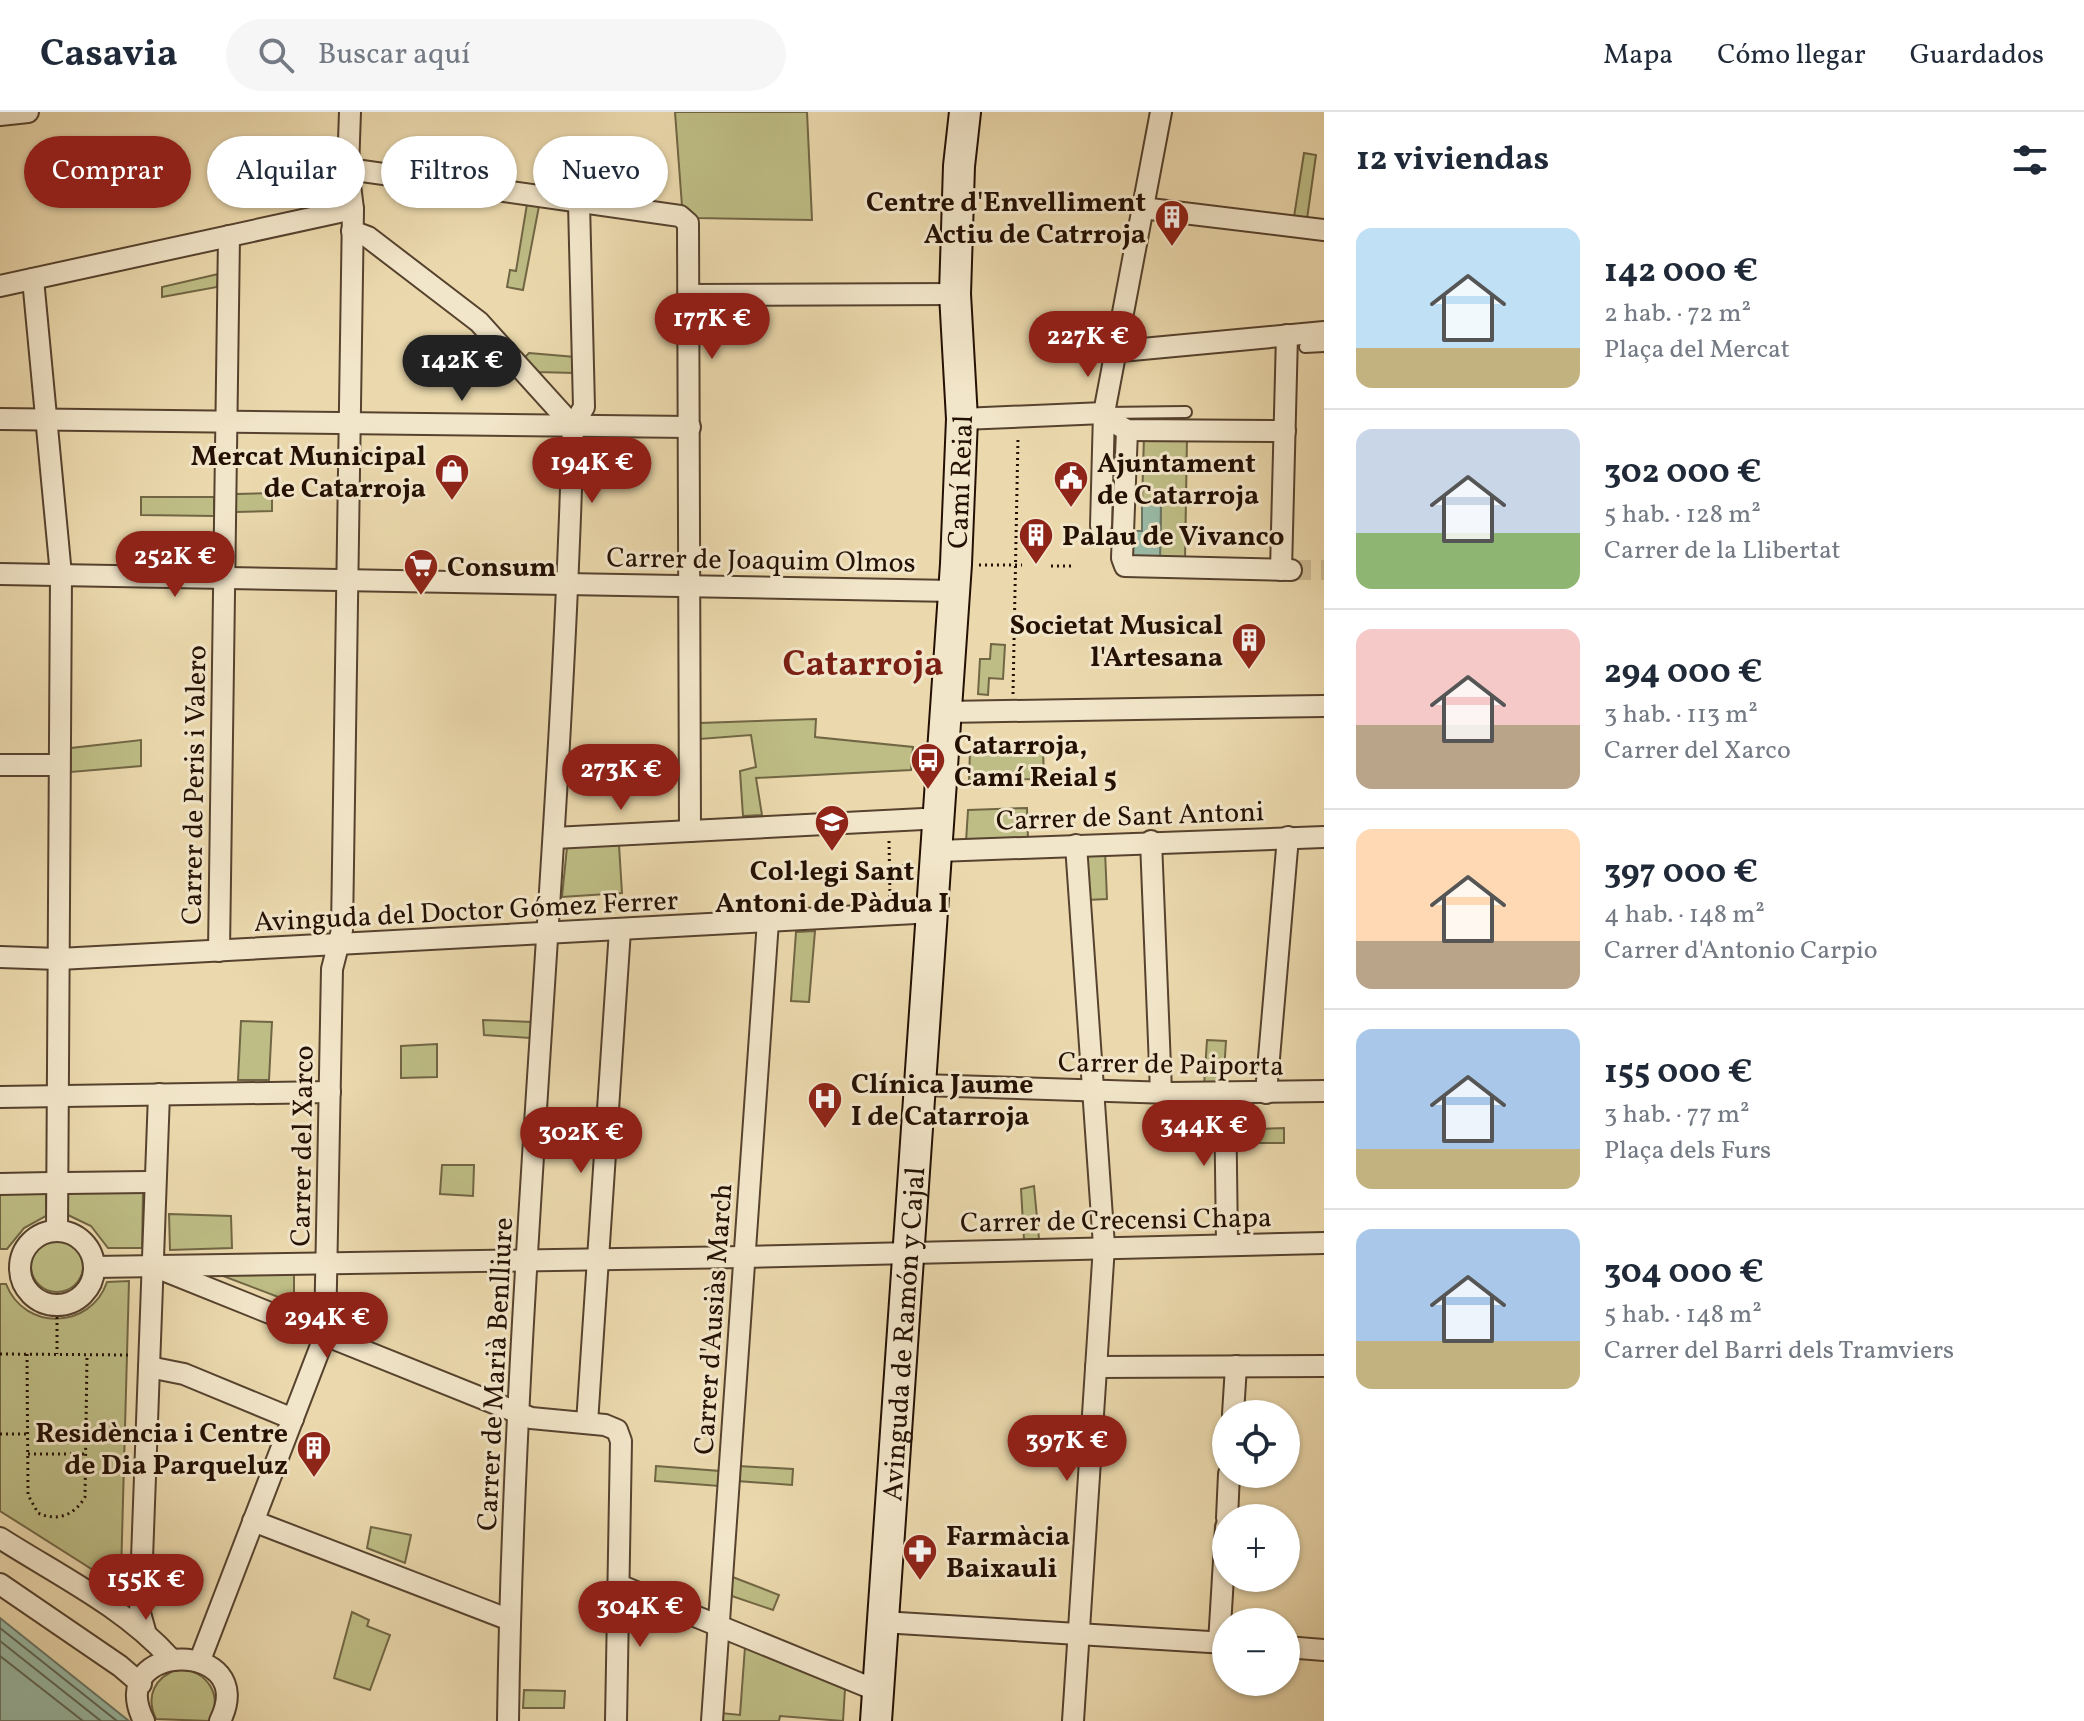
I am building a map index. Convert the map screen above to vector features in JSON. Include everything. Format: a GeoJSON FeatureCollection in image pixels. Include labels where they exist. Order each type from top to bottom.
{"type":"FeatureCollection","features":[{"type":"Feature","properties":{"kind":"street"},"geometry":{"type":"LineString","coordinates":[[0,115],[28,112]]}},
{"type":"Feature","properties":{"kind":"street","name":"Carrer del Xarco"},"geometry":{"type":"LineString","coordinates":[[349,136],[350,112]]}},
{"type":"Feature","properties":{"kind":"street","name":"Camí Reial"},"geometry":{"type":"LineString","coordinates":[[927,858],[946,712],[954,591],[962,419],[955,294],[959,166],[965,112]]}},
{"type":"Feature","properties":{"kind":"street"},"geometry":{"type":"LineString","coordinates":[[1101,526],[1114,420],[1118,351],[1161,112]]}},
{"type":"Feature","properties":{"kind":"street"},"geometry":{"type":"LineString","coordinates":[[365,172],[533,196]]}},
{"type":"Feature","properties":{"kind":"street","name":"Carrer de Marià Benlliure"},"geometry":{"type":"LineString","coordinates":[[508,1721],[517,1412],[554,838],[573,426],[584,407],[579,208]]}},
{"type":"Feature","properties":{"kind":"street"},"geometry":{"type":"LineString","coordinates":[[618,208],[680,216],[689,228],[690,831]]}},
{"type":"Feature","properties":{"kind":"street"},"geometry":{"type":"LineString","coordinates":[[1142,208],[1324,230]]}},
{"type":"Feature","properties":{"kind":"street"},"geometry":{"type":"LineString","coordinates":[[0,286],[353,209]]}},
{"type":"Feature","properties":{"kind":"street","name":"Carrer del Xarco"},"geometry":{"type":"LineString","coordinates":[[200,1660],[325,1335],[332,969],[342,930],[350,579],[353,209]]}},
{"type":"Feature","properties":{"kind":"street"},"geometry":{"type":"LineString","coordinates":[[352,231],[368,237],[458,302],[573,426]]}},
{"type":"Feature","properties":{"kind":"street","name":"Carrer de Peris i Valero"},"geometry":{"type":"LineString","coordinates":[[219,951],[229,236]]}},
{"type":"Feature","properties":{"kind":"street"},"geometry":{"type":"LineString","coordinates":[[33,279],[61,575],[57,1231]]}},
{"type":"Feature","properties":{"kind":"street"},"geometry":{"type":"LineString","coordinates":[[690,295],[955,294]]}},
{"type":"Feature","properties":{"kind":"street"},"geometry":{"type":"LineString","coordinates":[[1118,351],[1324,332]]}},
{"type":"Feature","properties":{"kind":"street"},"geometry":{"type":"LineString","coordinates":[[1114,420],[1125,566],[1286,570],[1287,335]]}},
{"type":"Feature","properties":{"kind":"street"},"geometry":{"type":"LineString","coordinates":[[0,419],[690,427]]}},
{"type":"Feature","properties":{"kind":"street"},"geometry":{"type":"LineString","coordinates":[[962,419],[1114,420],[1285,431]]}},
{"type":"Feature","properties":{"kind":"street","name":"Carrer de Joaquim Olmos"},"geometry":{"type":"LineString","coordinates":[[0,574],[954,591]]}},
{"type":"Feature","properties":{"kind":"street"},"geometry":{"type":"LineString","coordinates":[[946,712],[1324,706]]}},
{"type":"Feature","properties":{"kind":"street"},"geometry":{"type":"LineString","coordinates":[[0,765],[51,765]]}},
{"type":"Feature","properties":{"kind":"street"},"geometry":{"type":"LineString","coordinates":[[554,838],[923,819]]}},
{"type":"Feature","properties":{"kind":"street"},"geometry":{"type":"LineString","coordinates":[[1266,1093],[1288,837]]}},
{"type":"Feature","properties":{"kind":"street","name":"Carrer de Sant Antoni"},"geometry":{"type":"LineString","coordinates":[[927,858],[1151,841],[1324,837]]}},
{"type":"Feature","properties":{"kind":"street"},"geometry":{"type":"LineString","coordinates":[[1151,841],[1161,1092]]}},
{"type":"Feature","properties":{"kind":"street"},"geometry":{"type":"LineString","coordinates":[[1073,1721],[1104,1246],[1076,845]]}},
{"type":"Feature","properties":{"kind":"street","name":"Avinguda de Ramón y Cajal"},"geometry":{"type":"LineString","coordinates":[[877,1706],[934,912],[927,858]]}},
{"type":"Feature","properties":{"kind":"street","name":"Avinguda del Doctor Gómez Ferrer"},"geometry":{"type":"LineString","coordinates":[[0,957],[59,959],[934,912]]}},
{"type":"Feature","properties":{"kind":"street","name":"Carrer d'Ausiàs March"},"geometry":{"type":"LineString","coordinates":[[712,1721],[768,921]]}},
{"type":"Feature","properties":{"kind":"street"},"geometry":{"type":"LineString","coordinates":[[587,1423],[620,930]]}},
{"type":"Feature","properties":{"kind":"street","name":"Carrer de Paiporta"},"geometry":{"type":"LineString","coordinates":[[921,1085],[1225,1093],[1324,1091]]}},
{"type":"Feature","properties":{"kind":"street"},"geometry":{"type":"LineString","coordinates":[[0,1097],[330,1092]]}},
{"type":"Feature","properties":{"kind":"street"},"geometry":{"type":"LineString","coordinates":[[1225,1093],[1227,1243]]}},
{"type":"Feature","properties":{"kind":"street"},"geometry":{"type":"LineString","coordinates":[[159,1094],[141,1593],[145,1631],[163,1662]]}},
{"type":"Feature","properties":{"kind":"street"},"geometry":{"type":"LineString","coordinates":[[0,1184],[147,1182]]}},
{"type":"Feature","properties":{"kind":"street"},"geometry":{"type":"LineString","coordinates":[[57,1231],[79,1238],[92,1256],[94,1267],[93,1279],[79,1299],[56,1306],[33,1297],[10,1265],[36,1238],[57,1231]]}},
{"type":"Feature","properties":{"kind":"street","name":"Carrer de Crecensi Chapa"},"geometry":{"type":"LineString","coordinates":[[94,1267],[328,1261],[598,1260],[1324,1243]]}},
{"type":"Feature","properties":{"kind":"street"},"geometry":{"type":"LineString","coordinates":[[153,1266],[517,1412],[544,1421],[587,1423],[617,1430],[621,1441],[616,1721]]}},
{"type":"Feature","properties":{"kind":"street"},"geometry":{"type":"LineString","coordinates":[[1234,1400],[1236,1366]]}},
{"type":"Feature","properties":{"kind":"street"},"geometry":{"type":"LineString","coordinates":[[1096,1367],[1324,1366]]}},
{"type":"Feature","properties":{"kind":"street"},"geometry":{"type":"LineString","coordinates":[[149,1367],[184,1374],[293,1419]]}},
{"type":"Feature","properties":{"kind":"street"},"geometry":{"type":"LineString","coordinates":[[253,1521],[510,1620]]}},
{"type":"Feature","properties":{"kind":"street"},"geometry":{"type":"LineString","coordinates":[[0,1538],[145,1631]]}},
{"type":"Feature","properties":{"kind":"street"},"geometry":{"type":"LineString","coordinates":[[0,1584],[106,1656],[141,1684]]}},
{"type":"Feature","properties":{"kind":"street"},"geometry":{"type":"LineString","coordinates":[[619,1585],[719,1624],[877,1706]]}},
{"type":"Feature","properties":{"kind":"street"},"geometry":{"type":"LineString","coordinates":[[118,1612],[127,1610],[141,1593]]}},
{"type":"Feature","properties":{"kind":"street"},"geometry":{"type":"LineString","coordinates":[[882,1622],[1212,1642]]}},
{"type":"Feature","properties":{"kind":"street"},"geometry":{"type":"LineString","coordinates":[[1300,1648],[1324,1650]]}},
{"type":"Feature","properties":{"kind":"street"},"geometry":{"type":"LineString","coordinates":[[106,1656],[163,1662],[200,1660],[219,1677],[227,1700],[224,1719]]}},
{"type":"Feature","properties":{"kind":"street"},"geometry":{"type":"LineString","coordinates":[[144,1721],[138,1699],[141,1684],[163,1662]]}},
{"type":"Feature","properties":{"kind":"lane"},"geometry":{"type":"LineString","coordinates":[[1305,347],[1324,346]]}},
{"type":"Feature","properties":{"kind":"lane"},"geometry":{"type":"LineString","coordinates":[[1114,420],[1186,412]]}},
{"type":"Feature","properties":{"kind":"path"},"geometry":{"type":"LineString","coordinates":[[1013,705],[1018,428]]}},
{"type":"Feature","properties":{"kind":"path"},"geometry":{"type":"LineString","coordinates":[[979,565],[1022,565]]}},
{"type":"Feature","properties":{"kind":"path"},"geometry":{"type":"LineString","coordinates":[[1051,566],[1071,566]]}},
{"type":"Feature","properties":{"kind":"path"},"geometry":{"type":"LineString","coordinates":[[889,831],[890,901]]}},
{"type":"Feature","properties":{"kind":"path"},"geometry":{"type":"LineString","coordinates":[[890,866],[927,858]]}},
{"type":"Feature","properties":{"kind":"path"},"geometry":{"type":"LineString","coordinates":[[57,1317],[57,1355]]}},
{"type":"Feature","properties":{"kind":"path"},"geometry":{"type":"LineString","coordinates":[[0,1354],[130,1355]]}},
{"type":"Feature","properties":{"kind":"path"},"geometry":{"type":"LineString","coordinates":[[27,1354],[30,1503],[38,1513],[55,1517],[73,1512],[85,1497],[87,1355]]}},
{"type":"Feature","properties":{"kind":"path"},"geometry":{"type":"LineString","coordinates":[[0,1434],[28,1434]]}},
{"type":"Feature","properties":{"kind":"path"},"geometry":{"type":"LineString","coordinates":[[86,1438],[128,1438]]}},
{"type":"Feature","properties":{"kind":"path"},"geometry":{"type":"LineString","coordinates":[[28,1454],[86,1454]]}},
{"type":"Feature","properties":{"kind":"shaded area"},"geometry":{"type":"Polygon","coordinates":[[[675,112],[807,112],[812,220],[697,218],[682,206],[675,112]]]}},
{"type":"Feature","properties":{"kind":"shaded area"},"geometry":{"type":"Polygon","coordinates":[[[1304,153],[1316,155],[1307,219],[1294,217],[1304,153]]]}},
{"type":"Feature","properties":{"kind":"shaded area"},"geometry":{"type":"Polygon","coordinates":[[[527,204],[533,205],[533,208],[539,208],[523,290],[507,287],[510,270],[516,271],[527,204]]]}},
{"type":"Feature","properties":{"kind":"shaded area"},"geometry":{"type":"Polygon","coordinates":[[[218,274],[217,287],[162,297],[162,287],[218,274]]]}},
{"type":"Feature","properties":{"kind":"shaded area"},"geometry":{"type":"Polygon","coordinates":[[[529,353],[575,357],[575,373],[536,372],[523,359],[529,353]]]}},
{"type":"Feature","properties":{"kind":"shaded area"},"geometry":{"type":"Polygon","coordinates":[[[1144,436],[1187,437],[1185,560],[1160,559],[1161,504],[1142,503],[1144,436]]]}},
{"type":"Feature","properties":{"kind":"shaded area"},"geometry":{"type":"Polygon","coordinates":[[[272,493],[272,511],[236,512],[236,494],[272,493]]]}},
{"type":"Feature","properties":{"kind":"shaded area"},"geometry":{"type":"Polygon","coordinates":[[[141,497],[214,497],[214,516],[141,515],[141,497]]]}},
{"type":"Feature","properties":{"kind":"shaded area"},"geometry":{"type":"Polygon","coordinates":[[[991,644],[1005,645],[1003,679],[989,678],[988,695],[978,694],[980,659],[990,659],[991,644]]]}},
{"type":"Feature","properties":{"kind":"shaded area"},"geometry":{"type":"Polygon","coordinates":[[[816,719],[815,737],[913,747],[911,770],[756,778],[762,815],[743,816],[740,771],[756,767],[751,735],[700,739],[700,723],[816,719]]]}},
{"type":"Feature","properties":{"kind":"shaded area"},"geometry":{"type":"Polygon","coordinates":[[[141,740],[141,766],[71,772],[71,748],[141,740]]]}},
{"type":"Feature","properties":{"kind":"shaded area"},"geometry":{"type":"Polygon","coordinates":[[[1043,749],[1044,779],[969,780],[970,750],[1043,749]]]}},
{"type":"Feature","properties":{"kind":"shaded area"},"geometry":{"type":"Polygon","coordinates":[[[1027,808],[1028,839],[966,842],[968,810],[1027,808]]]}},
{"type":"Feature","properties":{"kind":"shaded area"},"geometry":{"type":"Polygon","coordinates":[[[619,845],[622,893],[562,897],[567,847],[619,845]]]}},
{"type":"Feature","properties":{"kind":"shaded area"},"geometry":{"type":"Polygon","coordinates":[[[1105,850],[1107,899],[1087,900],[1084,851],[1105,850]]]}},
{"type":"Feature","properties":{"kind":"shaded area"},"geometry":{"type":"Polygon","coordinates":[[[815,931],[809,1002],[791,1001],[796,932],[815,931]]]}},
{"type":"Feature","properties":{"kind":"shaded area"},"geometry":{"type":"Polygon","coordinates":[[[483,1020],[532,1022],[530,1038],[484,1035],[483,1020]]]}},
{"type":"Feature","properties":{"kind":"shaded area"},"geometry":{"type":"Polygon","coordinates":[[[241,1021],[272,1022],[269,1080],[238,1080],[241,1021]]]}},
{"type":"Feature","properties":{"kind":"shaded area"},"geometry":{"type":"Polygon","coordinates":[[[1207,1040],[1226,1041],[1223,1087],[1204,1086],[1207,1040]]]}},
{"type":"Feature","properties":{"kind":"shaded area"},"geometry":{"type":"Polygon","coordinates":[[[437,1044],[437,1077],[401,1078],[401,1046],[437,1044]]]}},
{"type":"Feature","properties":{"kind":"shaded area"},"geometry":{"type":"Polygon","coordinates":[[[1157,1099],[1185,1100],[1186,1128],[1220,1128],[1220,1143],[1171,1145],[1169,1113],[1154,1113],[1157,1099]]]}},
{"type":"Feature","properties":{"kind":"shaded area"},"geometry":{"type":"Polygon","coordinates":[[[1253,1101],[1254,1129],[1284,1128],[1284,1143],[1233,1143],[1232,1102],[1253,1101]]]}},
{"type":"Feature","properties":{"kind":"shaded area"},"geometry":{"type":"Polygon","coordinates":[[[442,1165],[474,1165],[473,1196],[440,1194],[442,1165]]]}},
{"type":"Feature","properties":{"kind":"shaded area"},"geometry":{"type":"Polygon","coordinates":[[[1034,1186],[1039,1239],[1024,1240],[1021,1189],[1034,1186]]]}},
{"type":"Feature","properties":{"kind":"shaded area"},"geometry":{"type":"Polygon","coordinates":[[[68,1191],[143,1191],[142,1248],[108,1248],[91,1226],[68,1215],[68,1191]]]}},
{"type":"Feature","properties":{"kind":"shaded area"},"geometry":{"type":"Polygon","coordinates":[[[0,1192],[46,1192],[46,1216],[24,1228],[7,1249],[0,1249],[0,1192]]]}},
{"type":"Feature","properties":{"kind":"shaded area"},"geometry":{"type":"Polygon","coordinates":[[[169,1214],[231,1216],[232,1248],[170,1250],[169,1214]]]}},
{"type":"Feature","properties":{"kind":"shaded area"},"geometry":{"type":"Polygon","coordinates":[[[57,1240],[75,1248],[83,1266],[75,1284],[57,1292],[39,1284],[31,1266],[39,1248],[57,1240]]]}},
{"type":"Feature","properties":{"kind":"shaded area"},"geometry":{"type":"Polygon","coordinates":[[[294,1268],[294,1303],[210,1271],[294,1268]]]}},
{"type":"Feature","properties":{"kind":"shaded area"},"geometry":{"type":"Polygon","coordinates":[[[129,1281],[121,1574],[112,1582],[0,1511],[0,1284],[6,1284],[15,1300],[28,1311],[58,1319],[87,1309],[99,1298],[107,1282],[129,1281]]]}},
{"type":"Feature","properties":{"kind":"shaded area"},"geometry":{"type":"Polygon","coordinates":[[[656,1466],[720,1471],[719,1486],[655,1481],[656,1466]]]}},
{"type":"Feature","properties":{"kind":"shaded area"},"geometry":{"type":"Polygon","coordinates":[[[738,1466],[793,1469],[792,1485],[737,1481],[738,1466]]]}},
{"type":"Feature","properties":{"kind":"shaded area"},"geometry":{"type":"Polygon","coordinates":[[[371,1527],[411,1535],[405,1563],[367,1548],[371,1527]]]}},
{"type":"Feature","properties":{"kind":"shaded area"},"geometry":{"type":"Polygon","coordinates":[[[730,1576],[779,1595],[773,1610],[729,1595],[730,1576]]]}},
{"type":"Feature","properties":{"kind":"shaded area"},"geometry":{"type":"Polygon","coordinates":[[[352,1612],[369,1620],[367,1626],[390,1635],[370,1690],[334,1678],[352,1612]]]}},
{"type":"Feature","properties":{"kind":"shaded area"},"geometry":{"type":"Polygon","coordinates":[[[745,1647],[845,1689],[843,1721],[780,1716],[779,1721],[720,1721],[721,1713],[740,1715],[745,1647]]]}},
{"type":"Feature","properties":{"kind":"shaded area"},"geometry":{"type":"Polygon","coordinates":[[[178,1669],[197,1674],[210,1686],[215,1702],[209,1721],[156,1719],[152,1703],[154,1688],[163,1677],[178,1669]]]}},
{"type":"Feature","properties":{"kind":"shaded area"},"geometry":{"type":"Polygon","coordinates":[[[524,1690],[565,1691],[564,1708],[523,1708],[524,1690]]]}},
{"type":"Feature","properties":{"kind":"water"},"geometry":{"type":"Polygon","coordinates":[[[1142,503],[1161,503],[1160,559],[1131,559],[1131,531],[1142,531],[1142,503]]]}},
{"type":"Feature","properties":{"kind":"water"},"geometry":{"type":"Polygon","coordinates":[[[0,1618],[129,1721],[0,1721],[0,1618]]]}},
{"type":"Feature","properties":{"kind":"tunnel"},"geometry":{"type":"LineString","coordinates":[[1291,570],[1324,570]]}},
{"type":"Feature","properties":{"kind":"place","name":"Centre d'Envelliment Actiu de Catrroja"},"geometry":{"type":"Point","coordinates":[1172,248]}},
{"type":"Feature","properties":{"kind":"place","name":"Mercat Municipal de Catarroja"},"geometry":{"type":"Point","coordinates":[452,502]}},
{"type":"Feature","properties":{"kind":"place","name":"Ajuntament de Catarroja"},"geometry":{"type":"Point","coordinates":[1071,509]}},
{"type":"Feature","properties":{"kind":"place","name":"Palau de Vivanco"},"geometry":{"type":"Point","coordinates":[1036,566]}},
{"type":"Feature","properties":{"kind":"place","name":"Consum"},"geometry":{"type":"Point","coordinates":[421,597]}},
{"type":"Feature","properties":{"kind":"place","name":"Societat Musical l'Artesana"},"geometry":{"type":"Point","coordinates":[1249,671]}},
{"type":"Feature","properties":{"kind":"place","name":"Catarroja, Camí Reial 5"},"geometry":{"type":"Point","coordinates":[928,791]}},
{"type":"Feature","properties":{"kind":"place","name":"Col·legi Sant Antoni de Pàdua I"},"geometry":{"type":"Point","coordinates":[832,853]}},
{"type":"Feature","properties":{"kind":"place","name":"Clínica Jaume I de Catarroja"},"geometry":{"type":"Point","coordinates":[825,1130]}},
{"type":"Feature","properties":{"kind":"place","name":"Residència i Centre de Dia Parqueluz"},"geometry":{"type":"Point","coordinates":[314,1479]}},
{"type":"Feature","properties":{"kind":"place","name":"Farmàcia Baixauli"},"geometry":{"type":"Point","coordinates":[920,1582]}},
{"type":"Feature","properties":{"kind":"district","name":"Catarroja"},"geometry":{"type":"Point","coordinates":[863,662]}}]}
